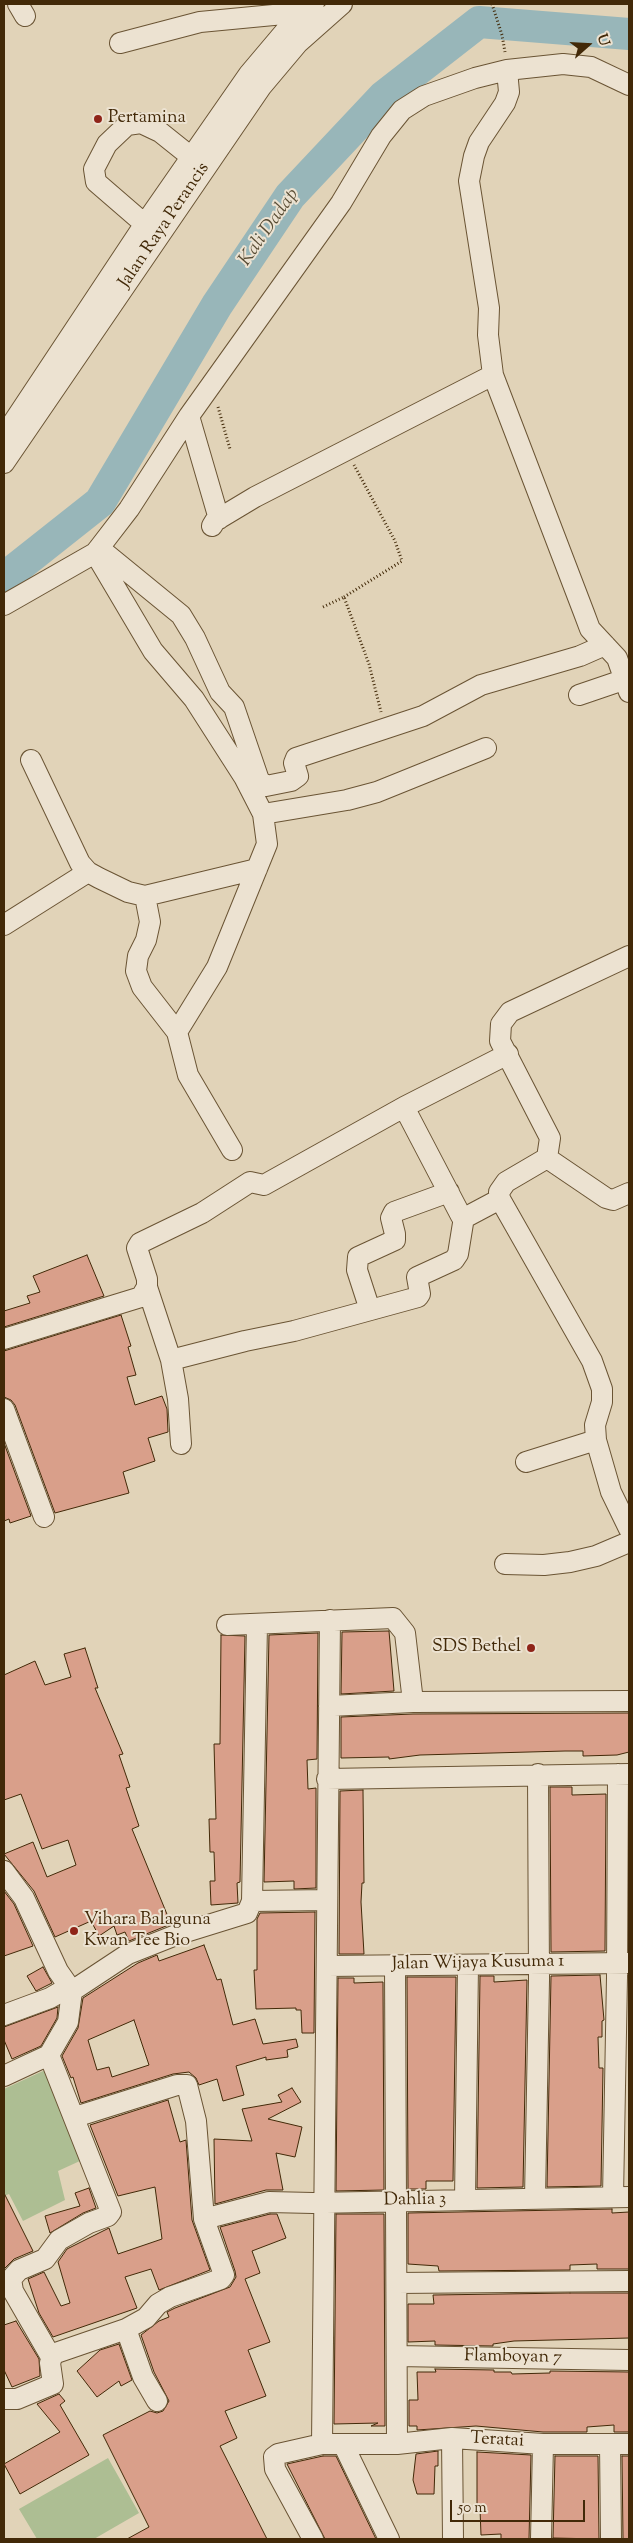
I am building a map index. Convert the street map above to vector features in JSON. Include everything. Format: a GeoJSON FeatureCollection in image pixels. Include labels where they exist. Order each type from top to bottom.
{"type":"FeatureCollection","features":[{"type":"Feature","properties":{"kind":"street","name":"Jalan Raya Perancis"},"geometry":{"type":"LineString","coordinates":[[4,436],[198,162],[261,87],[309,12],[342,4]]}},
{"type":"Feature","properties":{"kind":"street"},"geometry":{"type":"LineString","coordinates":[[120,43],[200,22],[309,12]]}},
{"type":"Feature","properties":{"kind":"street"},"geometry":{"type":"LineString","coordinates":[[4,605],[97,550],[129,509],[189,416],[341,202],[381,136],[402,110],[424,96],[475,78],[508,70],[563,64],[591,66],[629,85]]}},
{"type":"Feature","properties":{"kind":"street"},"geometry":{"type":"LineString","coordinates":[[508,70],[509,92],[505,103],[479,142],[469,181],[489,308],[488,335],[493,375],[590,628],[617,658],[627,686],[579,695]]}},
{"type":"Feature","properties":{"kind":"street"},"geometry":{"type":"LineString","coordinates":[[151,230],[96,182],[94,170],[107,144],[127,125],[141,123],[160,132],[198,162]]}},
{"type":"Feature","properties":{"kind":"street","name":"Jalan Raya Perancis"},"geometry":{"type":"LineString","coordinates":[[4,463],[151,230]]}},
{"type":"Feature","properties":{"kind":"street"},"geometry":{"type":"LineString","coordinates":[[189,416],[216,523],[255,497],[493,375]]}},
{"type":"Feature","properties":{"kind":"street"},"geometry":{"type":"LineString","coordinates":[[97,550],[181,615],[195,638],[220,692],[234,707],[259,780],[266,786],[291,781],[298,776],[294,763],[296,758],[422,716],[481,685],[580,656],[605,645]]}},
{"type":"Feature","properties":{"kind":"street"},"geometry":{"type":"LineString","coordinates":[[97,550],[153,651],[194,699],[244,777],[263,814],[267,844],[217,967],[177,1032]]}},
{"type":"Feature","properties":{"kind":"street"},"geometry":{"type":"LineString","coordinates":[[263,814],[347,800],[377,792],[486,748]]}},
{"type":"Feature","properties":{"kind":"street"},"geometry":{"type":"LineString","coordinates":[[31,760],[80,863],[88,872],[128,892],[144,896],[257,869]]}},
{"type":"Feature","properties":{"kind":"street"},"geometry":{"type":"LineString","coordinates":[[4,925],[88,872]]}},
{"type":"Feature","properties":{"kind":"street"},"geometry":{"type":"LineString","coordinates":[[144,896],[150,922],[146,940],[138,956],[136,971],[142,987],[177,1032],[188,1075],[232,1150]]}},
{"type":"Feature","properties":{"kind":"street"},"geometry":{"type":"LineString","coordinates":[[547,1158],[550,1138],[500,1040],[501,1024],[510,1012],[629,956]]}},
{"type":"Feature","properties":{"kind":"street"},"geometry":{"type":"LineString","coordinates":[[181,1444],[178,1399],[171,1360],[137,1248],[140,1243],[202,1213],[250,1182],[264,1185],[404,1107],[508,1054]]}},
{"type":"Feature","properties":{"kind":"street"},"geometry":{"type":"LineString","coordinates":[[404,1107],[461,1216],[464,1217]]}},
{"type":"Feature","properties":{"kind":"street"},"geometry":{"type":"LineString","coordinates":[[547,1158],[606,1198],[613,1200],[629,1193]]}},
{"type":"Feature","properties":{"kind":"street"},"geometry":{"type":"LineString","coordinates":[[547,1158],[506,1182],[500,1192],[500,1199],[592,1361],[602,1389],[602,1402],[595,1425],[596,1440],[611,1492],[629,1529]]}},
{"type":"Feature","properties":{"kind":"street"},"geometry":{"type":"LineString","coordinates":[[370,1310],[357,1270],[358,1257],[394,1240],[395,1234],[391,1218],[394,1212],[449,1192]]}},
{"type":"Feature","properties":{"kind":"street"},"geometry":{"type":"LineString","coordinates":[[464,1217],[500,1199]]}},
{"type":"Feature","properties":{"kind":"street"},"geometry":{"type":"LineString","coordinates":[[171,1360],[245,1341],[294,1331],[418,1297],[420,1294],[417,1277],[454,1260],[458,1254],[464,1231],[464,1217]]}},
{"type":"Feature","properties":{"kind":"street"},"geometry":{"type":"LineString","coordinates":[[4,1338],[141,1297],[148,1287]]}},
{"type":"Feature","properties":{"kind":"street"},"geometry":{"type":"LineString","coordinates":[[4,1409],[44,1517]]}},
{"type":"Feature","properties":{"kind":"street"},"geometry":{"type":"LineString","coordinates":[[526,1462],[596,1440]]}},
{"type":"Feature","properties":{"kind":"street"},"geometry":{"type":"LineString","coordinates":[[505,1564],[544,1565],[570,1562],[596,1556],[629,1542]]}},
{"type":"Feature","properties":{"kind":"street"},"geometry":{"type":"LineString","coordinates":[[227,1625],[393,1618],[406,1633],[413,1702]]}},
{"type":"Feature","properties":{"kind":"street"},"geometry":{"type":"LineString","coordinates":[[322,2444],[330,1620]]}},
{"type":"Feature","properties":{"kind":"street"},"geometry":{"type":"LineString","coordinates":[[4,2015],[70,1989],[128,1954],[176,1935],[247,1913],[251,1909],[257,1624]]}},
{"type":"Feature","properties":{"kind":"street"},"geometry":{"type":"LineString","coordinates":[[329,1706],[413,1702],[629,1701]]}},
{"type":"Feature","properties":{"kind":"street"},"geometry":{"type":"LineString","coordinates":[[535,2198],[539,1964],[538,1774]]}},
{"type":"Feature","properties":{"kind":"street"},"geometry":{"type":"LineString","coordinates":[[327,1779],[624,1774],[621,2197]]}},
{"type":"Feature","properties":{"kind":"street"},"geometry":{"type":"LineString","coordinates":[[4,1871],[24,1898],[58,1971],[70,1989],[68,2022],[49,2055],[4,2076]]}},
{"type":"Feature","properties":{"kind":"street"},"geometry":{"type":"LineString","coordinates":[[252,1901],[327,1900]]}},
{"type":"Feature","properties":{"kind":"street","name":"Jalan Wijaya Kusuma 1"},"geometry":{"type":"LineString","coordinates":[[327,1966],[623,1963]]}},
{"type":"Feature","properties":{"kind":"street"},"geometry":{"type":"LineString","coordinates":[[394,1965],[397,2201],[397,2444]]}},
{"type":"Feature","properties":{"kind":"street"},"geometry":{"type":"LineString","coordinates":[[464,2200],[468,1965]]}},
{"type":"Feature","properties":{"kind":"street"},"geometry":{"type":"LineString","coordinates":[[4,2399],[17,2400],[53,2384],[50,2357],[13,2291],[11,2279],[19,2270],[45,2259],[59,2240],[110,2214],[75,2117],[49,2055]]}},
{"type":"Feature","properties":{"kind":"street"},"geometry":{"type":"LineString","coordinates":[[50,2357],[53,2354],[126,2329],[146,2318],[158,2304],[170,2296],[221,2279],[224,2275],[204,2219],[196,2121],[187,2085],[177,2085],[75,2117]]}},
{"type":"Feature","properties":{"kind":"street","name":"Dahlia 3"},"geometry":{"type":"LineString","coordinates":[[204,2219],[269,2202],[324,2203],[621,2197]]}},
{"type":"Feature","properties":{"kind":"street"},"geometry":{"type":"LineString","coordinates":[[397,2283],[629,2281]]}},
{"type":"Feature","properties":{"kind":"street"},"geometry":{"type":"LineString","coordinates":[[126,2329],[143,2377],[157,2401]]}},
{"type":"Feature","properties":{"kind":"street","name":"Flamboyan 7"},"geometry":{"type":"LineString","coordinates":[[397,2356],[629,2360]]}},
{"type":"Feature","properties":{"kind":"street"},"geometry":{"type":"LineString","coordinates":[[452,2438],[453,2539]]}},
{"type":"Feature","properties":{"kind":"street","name":"Teratai"},"geometry":{"type":"LineString","coordinates":[[313,2539],[275,2469],[274,2457],[322,2444],[397,2444],[452,2438],[543,2444],[620,2444]]}},
{"type":"Feature","properties":{"kind":"street"},"geometry":{"type":"LineString","coordinates":[[343,2444],[389,2539]]}},
{"type":"Feature","properties":{"kind":"street"},"geometry":{"type":"LineString","coordinates":[[541,2539],[543,2444]]}},
{"type":"Feature","properties":{"kind":"street"},"geometry":{"type":"LineString","coordinates":[[611,2539],[620,2444]]}},
{"type":"Feature","properties":{"kind":"path"},"geometry":{"type":"LineString","coordinates":[[492,4],[502,35]]}},
{"type":"Feature","properties":{"kind":"path"},"geometry":{"type":"LineString","coordinates":[[211,385],[230,449]]}},
{"type":"Feature","properties":{"kind":"path"},"geometry":{"type":"LineString","coordinates":[[323,607],[344,597],[402,561],[395,541],[347,451]]}},
{"type":"Feature","properties":{"kind":"path"},"geometry":{"type":"LineString","coordinates":[[344,597],[370,664],[386,727]]}},
{"type":"Feature","properties":{"kind":"green space"},"geometry":{"type":"Polygon","coordinates":[[[56,2065],[93,2155],[58,2171],[65,2200],[23,2221],[9,2194],[4,2196],[4,2089],[56,2065]]]}},
{"type":"Feature","properties":{"kind":"green space"},"geometry":{"type":"Polygon","coordinates":[[[108,2458],[139,2513],[94,2539],[37,2539],[19,2509],[108,2458]]]}},
{"type":"Feature","properties":{"kind":"building"},"geometry":{"type":"Polygon","coordinates":[[[87,1255],[104,1296],[4,1327],[4,1311],[30,1303],[27,1296],[40,1292],[33,1276],[87,1255]]]}},
{"type":"Feature","properties":{"kind":"building"},"geometry":{"type":"Polygon","coordinates":[[[121,1315],[131,1346],[128,1347],[136,1375],[127,1377],[135,1405],[162,1396],[167,1409],[168,1432],[148,1438],[155,1461],[123,1472],[129,1493],[55,1513],[15,1405],[11,1400],[4,1397],[4,1351],[121,1315]]]}},
{"type":"Feature","properties":{"kind":"building"},"geometry":{"type":"Polygon","coordinates":[[[4,1443],[31,1516],[10,1523],[9,1519],[4,1521],[4,1443]]]}},
{"type":"Feature","properties":{"kind":"building"},"geometry":{"type":"Polygon","coordinates":[[[389,1631],[394,1691],[341,1694],[342,1632],[389,1631]]]}},
{"type":"Feature","properties":{"kind":"building"},"geometry":{"type":"Polygon","coordinates":[[[318,1633],[317,1759],[307,1760],[308,1789],[316,1788],[316,1888],[294,1889],[294,1881],[264,1882],[269,1635],[318,1633]]]}},
{"type":"Feature","properties":{"kind":"building"},"geometry":{"type":"Polygon","coordinates":[[[221,1635],[245,1636],[240,1882],[237,1883],[238,1903],[211,1905],[210,1881],[215,1881],[214,1852],[210,1852],[209,1819],[216,1819],[214,1744],[220,1744],[221,1635]]]}},
{"type":"Feature","properties":{"kind":"building"},"geometry":{"type":"Polygon","coordinates":[[[85,1648],[98,1688],[95,1688],[123,1754],[119,1755],[130,1787],[126,1788],[139,1826],[132,1829],[171,1924],[129,1941],[125,1932],[117,1935],[114,1926],[99,1936],[91,1921],[55,1937],[34,1891],[4,1854],[33,1842],[47,1877],[76,1865],[68,1840],[42,1849],[21,1794],[4,1800],[4,1675],[35,1661],[45,1685],[71,1677],[64,1654],[85,1648]]]}},
{"type":"Feature","properties":{"kind":"building"},"geometry":{"type":"Polygon","coordinates":[[[629,1713],[629,1752],[617,1755],[583,1756],[583,1751],[565,1751],[420,1755],[389,1759],[389,1757],[341,1758],[341,1717],[413,1714],[629,1713]]]}},
{"type":"Feature","properties":{"kind":"building"},"geometry":{"type":"Polygon","coordinates":[[[550,1787],[572,1787],[572,1795],[606,1794],[605,1951],[551,1952],[550,1787]]]}},
{"type":"Feature","properties":{"kind":"building"},"geometry":{"type":"Polygon","coordinates":[[[363,1790],[364,1883],[362,1883],[361,1902],[364,1954],[339,1954],[340,1791],[363,1790]]]}},
{"type":"Feature","properties":{"kind":"building"},"geometry":{"type":"Polygon","coordinates":[[[4,1891],[14,1904],[33,1946],[4,1956],[4,1891]]]}},
{"type":"Feature","properties":{"kind":"building"},"geometry":{"type":"Polygon","coordinates":[[[315,1912],[314,2033],[302,2033],[301,2010],[296,2010],[296,2008],[256,2009],[254,1970],[257,1970],[257,1919],[260,1913],[315,1912]]]}},
{"type":"Feature","properties":{"kind":"building"},"geometry":{"type":"Polygon","coordinates":[[[204,1945],[217,1980],[221,1979],[233,2025],[255,2019],[263,2044],[296,2039],[298,2047],[287,2050],[288,2057],[266,2060],[266,2057],[236,2066],[244,2095],[223,2101],[217,2079],[199,2085],[196,2078],[189,2072],[173,2074],[81,2103],[73,2077],[71,2078],[62,2056],[78,2028],[83,1998],[138,1963],[157,1955],[159,1961],[204,1945]],[[134,2020],[88,2040],[97,2070],[109,2067],[112,2077],[149,2065],[134,2020]]]}},
{"type":"Feature","properties":{"kind":"building"},"geometry":{"type":"Polygon","coordinates":[[[43,1967],[52,1983],[36,1991],[27,1976],[43,1967]]]}},
{"type":"Feature","properties":{"kind":"building"},"geometry":{"type":"Polygon","coordinates":[[[600,1975],[604,2020],[602,2021],[602,2037],[598,2037],[599,2068],[603,2068],[601,2186],[547,2187],[551,1976],[600,1975]]]}},
{"type":"Feature","properties":{"kind":"building"},"geometry":{"type":"Polygon","coordinates":[[[480,1976],[494,1976],[494,1982],[527,1980],[523,2187],[477,2188],[480,1976]]]}},
{"type":"Feature","properties":{"kind":"building"},"geometry":{"type":"Polygon","coordinates":[[[407,1977],[456,1977],[453,2181],[426,2181],[426,2189],[408,2189],[407,1977]]]}},
{"type":"Feature","properties":{"kind":"building"},"geometry":{"type":"Polygon","coordinates":[[[338,1978],[354,1978],[354,1983],[383,1982],[384,2190],[336,2191],[338,1978]]]}},
{"type":"Feature","properties":{"kind":"building"},"geometry":{"type":"Polygon","coordinates":[[[58,2007],[57,2018],[41,2046],[12,2059],[4,2040],[4,2027],[58,2007]]]}},
{"type":"Feature","properties":{"kind":"building"},"geometry":{"type":"Polygon","coordinates":[[[292,2088],[301,2102],[268,2119],[302,2127],[295,2157],[276,2153],[283,2190],[266,2190],[215,2204],[214,2139],[252,2141],[242,2109],[282,2102],[278,2095],[292,2088]]]}},
{"type":"Feature","properties":{"kind":"building"},"geometry":{"type":"Polygon","coordinates":[[[168,2100],[180,2142],[186,2140],[192,2220],[210,2270],[159,2290],[151,2269],[125,2277],[137,2308],[53,2337],[39,2313],[28,2279],[44,2272],[61,2306],[70,2303],[58,2262],[67,2249],[109,2228],[118,2254],[162,2239],[155,2187],[118,2196],[90,2125],[168,2100]]]}},
{"type":"Feature","properties":{"kind":"building"},"geometry":{"type":"Polygon","coordinates":[[[89,2188],[96,2208],[83,2213],[50,2233],[45,2216],[80,2206],[75,2193],[89,2188]]]}},
{"type":"Feature","properties":{"kind":"building"},"geometry":{"type":"Polygon","coordinates":[[[4,2193],[33,2251],[14,2259],[4,2269],[4,2193]]]}},
{"type":"Feature","properties":{"kind":"building"},"geometry":{"type":"Polygon","coordinates":[[[612,2209],[612,2213],[629,2212],[629,2269],[597,2269],[597,2264],[570,2265],[570,2270],[439,2271],[438,2266],[408,2264],[408,2213],[612,2209]]]}},
{"type":"Feature","properties":{"kind":"building"},"geometry":{"type":"Polygon","coordinates":[[[270,2214],[277,2214],[286,2238],[252,2251],[260,2273],[245,2279],[270,2342],[248,2350],[266,2396],[225,2411],[237,2438],[220,2446],[267,2539],[127,2539],[149,2527],[103,2435],[150,2411],[157,2413],[163,2411],[169,2401],[154,2372],[141,2335],[159,2321],[169,2317],[167,2312],[230,2287],[236,2277],[235,2271],[220,2227],[270,2214]]]}},
{"type":"Feature","properties":{"kind":"building"},"geometry":{"type":"Polygon","coordinates":[[[336,2214],[384,2214],[385,2426],[371,2426],[378,2423],[334,2424],[336,2214]]]}},
{"type":"Feature","properties":{"kind":"building"},"geometry":{"type":"Polygon","coordinates":[[[629,2293],[629,2338],[514,2341],[493,2344],[493,2346],[435,2345],[435,2341],[408,2342],[408,2304],[434,2304],[433,2295],[629,2293]]]}},
{"type":"Feature","properties":{"kind":"building"},"geometry":{"type":"Polygon","coordinates":[[[16,2321],[39,2359],[40,2376],[12,2387],[4,2370],[4,2325],[16,2321]]]}},
{"type":"Feature","properties":{"kind":"building"},"geometry":{"type":"Polygon","coordinates":[[[119,2344],[132,2380],[121,2386],[119,2381],[97,2397],[77,2371],[100,2350],[119,2344]]]}},
{"type":"Feature","properties":{"kind":"building"},"geometry":{"type":"Polygon","coordinates":[[[435,2369],[494,2370],[494,2372],[511,2372],[512,2374],[550,2373],[550,2371],[629,2372],[629,2432],[614,2432],[614,2425],[587,2427],[587,2432],[543,2432],[476,2426],[417,2430],[417,2426],[409,2426],[409,2400],[418,2400],[417,2372],[436,2372],[435,2369]]]}},
{"type":"Feature","properties":{"kind":"building"},"geometry":{"type":"Polygon","coordinates":[[[59,2394],[65,2401],[60,2405],[89,2455],[20,2494],[4,2464],[60,2432],[37,2404],[59,2394]]]}},
{"type":"Feature","properties":{"kind":"building"},"geometry":{"type":"Polygon","coordinates":[[[438,2451],[438,2466],[435,2466],[434,2494],[417,2494],[413,2480],[416,2454],[438,2451]]]}},
{"type":"Feature","properties":{"kind":"building"},"geometry":{"type":"Polygon","coordinates":[[[477,2452],[531,2455],[529,2539],[501,2539],[501,2534],[481,2535],[480,2509],[477,2509],[477,2452]]]}},
{"type":"Feature","properties":{"kind":"building"},"geometry":{"type":"Polygon","coordinates":[[[323,2456],[336,2456],[376,2539],[325,2539],[287,2464],[323,2456]]]}},
{"type":"Feature","properties":{"kind":"building"},"geometry":{"type":"Polygon","coordinates":[[[555,2456],[598,2456],[599,2539],[553,2538],[555,2456]]]}},
{"type":"Feature","properties":{"kind":"building"},"geometry":{"type":"Polygon","coordinates":[[[622,2456],[629,2456],[629,2539],[623,2539],[622,2456]]]}},
{"type":"Feature","properties":{"kind":"waterway","name":"Kali Dadap"},"geometry":{"type":"LineString","coordinates":[[4,578],[100,502],[217,305],[290,196],[384,96],[479,22],[629,34]]}},
{"type":"Feature","properties":{"kind":"place","name":"Pertamina"},"geometry":{"type":"Point","coordinates":[98,119]}},
{"type":"Feature","properties":{"kind":"place","name":"SDS Bethel"},"geometry":{"type":"Point","coordinates":[531,1648]}},
{"type":"Feature","properties":{"kind":"place","name":"Vihara Balaguna Kwan Tee Bio"},"geometry":{"type":"Point","coordinates":[74,1931]}}]}
